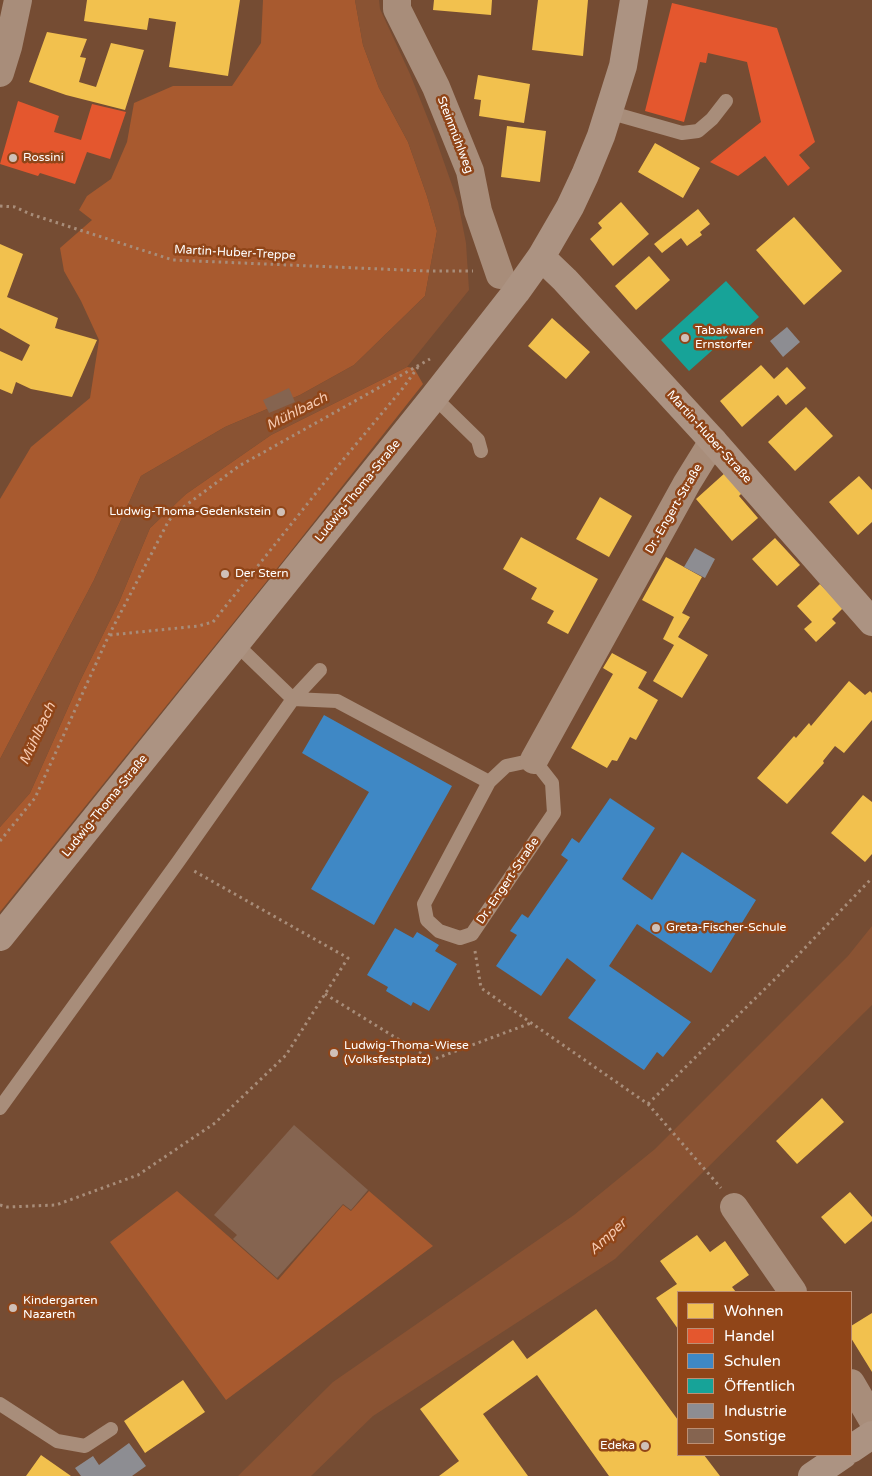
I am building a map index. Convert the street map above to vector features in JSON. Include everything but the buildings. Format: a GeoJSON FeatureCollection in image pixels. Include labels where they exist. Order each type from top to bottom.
{"type":"FeatureCollection","features":[{"type":"Feature","properties":{"kind":"main road","name":"Ludwig-Thoma-Straße"},"geometry":{"type":"LineString","coordinates":[[0,937],[434,396],[516,292],[541,257],[570,207],[601,136],[623,66],[634,0]]}},
{"type":"Feature","properties":{"kind":"main road","name":"Martin-Huber-Straße"},"geometry":{"type":"LineString","coordinates":[[541,257],[565,280],[713,442],[872,622]]}},
{"type":"Feature","properties":{"kind":"main road"},"geometry":{"type":"LineString","coordinates":[[852,1448],[872,1435]]}},
{"type":"Feature","properties":{"kind":"main road"},"geometry":{"type":"LineString","coordinates":[[812,1476],[842,1456]]}},
{"type":"Feature","properties":{"kind":"street"},"geometry":{"type":"LineString","coordinates":[[0,73],[8,47],[18,0]]}},
{"type":"Feature","properties":{"kind":"street","name":"Steinmühlweg"},"geometry":{"type":"LineString","coordinates":[[397,0],[396,9],[436,87],[470,171],[489,273]]}},
{"type":"Feature","properties":{"kind":"street","name":"Dr.-Engert-Straße"},"geometry":{"type":"LineString","coordinates":[[534,760],[684,480],[713,442]]}},
{"type":"Feature","properties":{"kind":"street"},"geometry":{"type":"LineString","coordinates":[[734,1206],[791,1291]]}},
{"type":"Feature","properties":{"kind":"street"},"geometry":{"type":"LineString","coordinates":[[852,1385],[872,1419]]}},
{"type":"Feature","properties":{"kind":"lane"},"geometry":{"type":"LineString","coordinates":[[608,112],[682,133],[698,131],[712,119],[726,101]]}},
{"type":"Feature","properties":{"kind":"lane"},"geometry":{"type":"LineString","coordinates":[[434,396],[478,440],[481,451]]}},
{"type":"Feature","properties":{"kind":"lane"},"geometry":{"type":"LineString","coordinates":[[235,643],[293,699],[337,701],[489,782]]}},
{"type":"Feature","properties":{"kind":"lane"},"geometry":{"type":"LineString","coordinates":[[0,1108],[293,699],[320,670]]}},
{"type":"Feature","properties":{"kind":"lane","name":"Dr.-Engert-Straße"},"geometry":{"type":"LineString","coordinates":[[534,760],[552,783],[554,813],[472,934],[460,938],[439,931],[427,920],[424,904],[489,782],[506,766],[534,760]]}},
{"type":"Feature","properties":{"kind":"lane"},"geometry":{"type":"LineString","coordinates":[[0,1404],[57,1441],[85,1446],[112,1430]]}},
{"type":"Feature","properties":{"kind":"path","name":"Martin-Huber-Treppe"},"geometry":{"type":"LineString","coordinates":[[0,206],[15,207],[30,214],[173,260],[489,273]]}},
{"type":"Feature","properties":{"kind":"path"},"geometry":{"type":"LineString","coordinates":[[0,841],[34,798],[109,635],[168,522],[182,507],[239,466],[432,358]]}},
{"type":"Feature","properties":{"kind":"path"},"geometry":{"type":"LineString","coordinates":[[109,635],[208,625],[213,622],[419,366]]}},
{"type":"Feature","properties":{"kind":"path"},"geometry":{"type":"LineString","coordinates":[[0,1205],[56,1205],[138,1175],[215,1122],[286,1055],[348,958],[178,862]]}},
{"type":"Feature","properties":{"kind":"path"},"geometry":{"type":"LineString","coordinates":[[648,1104],[777,977],[872,878]]}},
{"type":"Feature","properties":{"kind":"path"},"geometry":{"type":"LineString","coordinates":[[472,934],[481,988],[648,1104],[718,1184]]}},
{"type":"Feature","properties":{"kind":"path"},"geometry":{"type":"LineString","coordinates":[[325,994],[432,1060],[532,1023]]}},
{"type":"Feature","properties":{"kind":"shaded area"},"geometry":{"type":"Polygon","coordinates":[[[263,0],[355,0],[363,45],[379,88],[408,142],[437,231],[425,296],[354,365],[300,395],[225,427],[141,476],[94,580],[0,759],[0,499],[31,447],[90,398],[99,340],[81,301],[64,271],[60,248],[92,220],[79,210],[87,196],[111,179],[127,142],[134,103],[173,86],[232,86],[261,43],[263,0]]]}},
{"type":"Feature","properties":{"kind":"shaded area"},"geometry":{"type":"Polygon","coordinates":[[[407,367],[414,368],[423,384],[0,912],[0,827],[30,793],[79,683],[119,602],[150,528],[186,494],[271,435],[407,367]]]}},
{"type":"Feature","properties":{"kind":"shaded area"},"geometry":{"type":"Polygon","coordinates":[[[177,1191],[278,1280],[343,1205],[351,1211],[369,1191],[433,1246],[226,1400],[110,1242],[177,1191]]]}},
{"type":"Feature","properties":{"kind":"water","name":"Mühlbach"},"geometry":{"type":"Polygon","coordinates":[[[355,0],[379,0],[380,9],[410,74],[434,134],[458,202],[466,243],[469,290],[407,367],[271,435],[186,494],[150,528],[119,602],[79,683],[30,793],[0,827],[0,759],[94,580],[141,476],[225,427],[300,395],[354,365],[425,296],[437,231],[408,142],[379,88],[363,45],[355,0]]]}},
{"type":"Feature","properties":{"kind":"water","name":"Amper"},"geometry":{"type":"Polygon","coordinates":[[[872,926],[872,1005],[615,1259],[373,1416],[311,1476],[238,1476],[333,1382],[574,1215],[655,1149],[848,956],[872,926]]]}},
{"type":"Feature","properties":{"kind":"place","name":"Rossini"},"geometry":{"type":"Point","coordinates":[13,158]}},
{"type":"Feature","properties":{"kind":"place","name":"Tabakwaren Ernstorfer"},"geometry":{"type":"Point","coordinates":[685,338]}},
{"type":"Feature","properties":{"kind":"place","name":"Ludwig-Thoma-Gedenkstein"},"geometry":{"type":"Point","coordinates":[281,512]}},
{"type":"Feature","properties":{"kind":"place","name":"Der Stern"},"geometry":{"type":"Point","coordinates":[225,574]}},
{"type":"Feature","properties":{"kind":"place","name":"Greta-Fischer-Schule"},"geometry":{"type":"Point","coordinates":[656,928]}},
{"type":"Feature","properties":{"kind":"place","name":"Ludwig-Thoma-Wiese (Volksfestplatz)"},"geometry":{"type":"Point","coordinates":[334,1053]}},
{"type":"Feature","properties":{"kind":"place","name":"Kindergarten Nazareth"},"geometry":{"type":"Point","coordinates":[13,1308]}},
{"type":"Feature","properties":{"kind":"place","name":"Edeka"},"geometry":{"type":"Point","coordinates":[645,1446]}}]}
